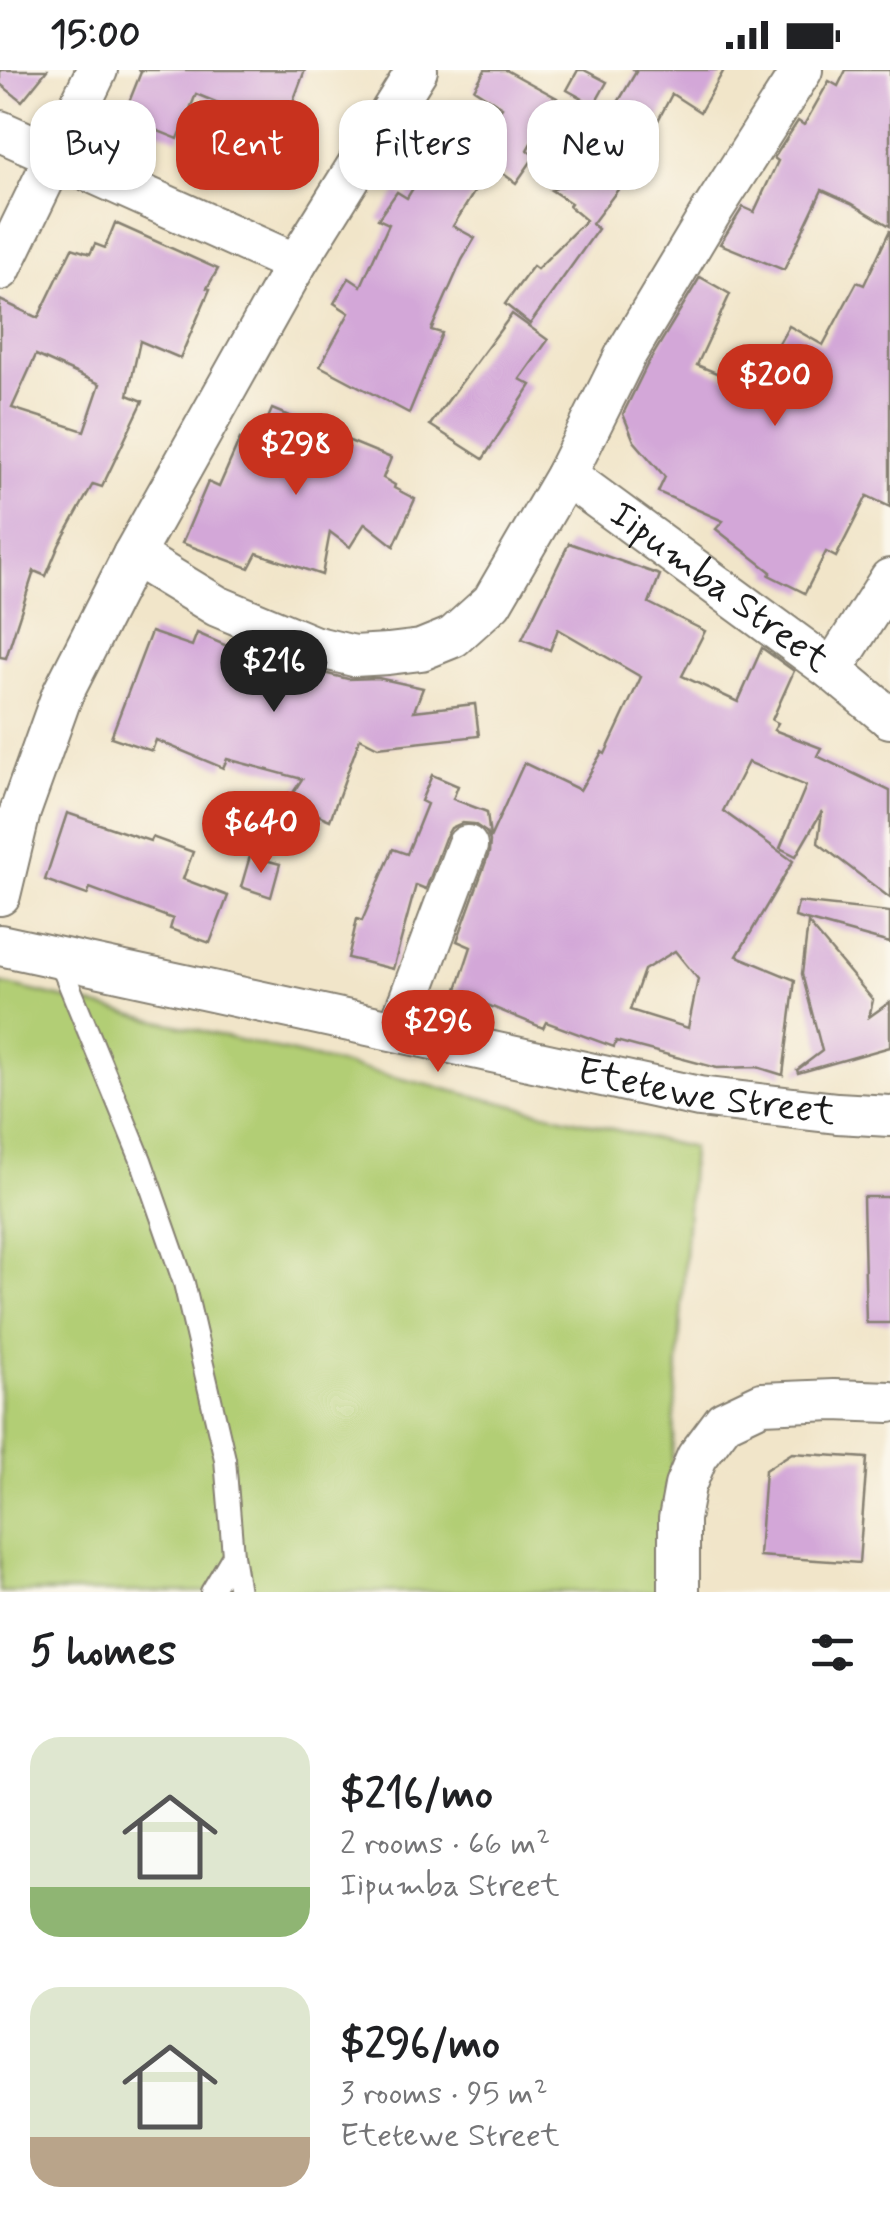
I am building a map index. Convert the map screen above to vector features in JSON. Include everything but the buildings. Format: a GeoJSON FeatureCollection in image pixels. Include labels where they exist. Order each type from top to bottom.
{"type":"FeatureCollection","features":[{"type":"Feature","properties":{"kind":"street"},"geometry":{"type":"LineString","coordinates":[[83,100],[97,70]]}},
{"type":"Feature","properties":{"kind":"street"},"geometry":{"type":"LineString","coordinates":[[0,895],[20,812],[62,695],[133,555],[296,264],[417,70]]}},
{"type":"Feature","properties":{"kind":"street","name":"Iipumba Street"},"geometry":{"type":"LineString","coordinates":[[133,555],[218,606],[312,646],[354,656],[421,650],[454,637],[492,602],[566,475],[626,354],[802,70]]}},
{"type":"Feature","properties":{"kind":"street"},"geometry":{"type":"LineString","coordinates":[[0,131],[30,143]]}},
{"type":"Feature","properties":{"kind":"street"},"geometry":{"type":"LineString","coordinates":[[0,270],[40,190]]}},
{"type":"Feature","properties":{"kind":"street"},"geometry":{"type":"LineString","coordinates":[[134,190],[296,264]]}},
{"type":"Feature","properties":{"kind":"street","name":"Iipumba Street"},"geometry":{"type":"LineString","coordinates":[[566,475],[832,670],[890,579]]}},
{"type":"Feature","properties":{"kind":"street"},"geometry":{"type":"LineString","coordinates":[[832,670],[890,718]]}},
{"type":"Feature","properties":{"kind":"street"},"geometry":{"type":"LineString","coordinates":[[398,1030],[468,846]]}},
{"type":"Feature","properties":{"kind":"street","name":"Etetewe Street"},"geometry":{"type":"LineString","coordinates":[[0,944],[700,1097],[890,1116]]}},
{"type":"Feature","properties":{"kind":"street"},"geometry":{"type":"LineString","coordinates":[[679,1592],[679,1519],[685,1486],[697,1457],[724,1421],[762,1404],[890,1402]]}},
{"type":"Feature","properties":{"kind":"lane"},"geometry":{"type":"LineString","coordinates":[[58,958],[141,1160],[184,1283],[225,1459],[239,1592]]}},
{"type":"Feature","properties":{"kind":"lane"},"geometry":{"type":"LineString","coordinates":[[211,1592],[233,1555]]}},
{"type":"Feature","properties":{"kind":"green space"},"geometry":{"type":"Polygon","coordinates":[[[0,983],[692,1148],[663,1592],[0,1592],[0,983]]]}}]}
